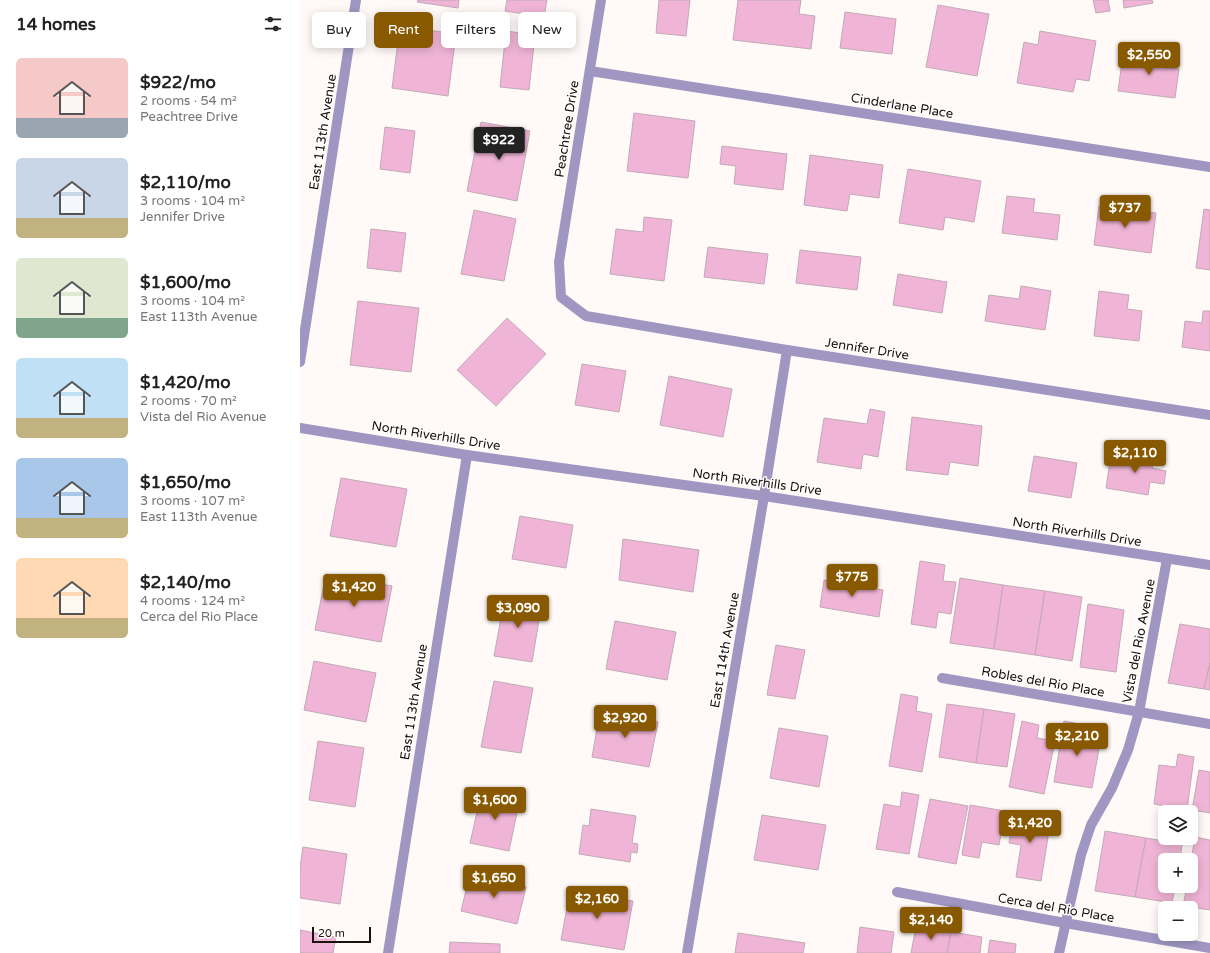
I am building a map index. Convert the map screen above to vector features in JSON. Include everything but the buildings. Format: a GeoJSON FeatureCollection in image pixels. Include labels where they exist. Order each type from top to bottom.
{"type":"FeatureCollection","features":[{"type":"Feature","properties":{"kind":"street","name":"East 113th Avenue"},"geometry":{"type":"LineString","coordinates":[[300,362],[356,0]]}},
{"type":"Feature","properties":{"kind":"street","name":"Peachtree Drive"},"geometry":{"type":"LineString","coordinates":[[559,262],[601,0]]}},
{"type":"Feature","properties":{"kind":"street","name":"Cinderlane Place"},"geometry":{"type":"LineString","coordinates":[[590,71],[1210,167]]}},
{"type":"Feature","properties":{"kind":"street","name":"Jennifer Drive"},"geometry":{"type":"LineString","coordinates":[[559,262],[561,297],[586,316],[787,350],[1210,415]]}},
{"type":"Feature","properties":{"kind":"street","name":"East 114th Avenue"},"geometry":{"type":"LineString","coordinates":[[687,953],[787,350]]}},
{"type":"Feature","properties":{"kind":"street","name":"North Riverhills Drive"},"geometry":{"type":"LineString","coordinates":[[300,428],[467,455],[764,496],[1210,565]]}},
{"type":"Feature","properties":{"kind":"street","name":"East 113th Avenue"},"geometry":{"type":"LineString","coordinates":[[388,953],[467,455]]}},
{"type":"Feature","properties":{"kind":"street","name":"Vista del Rio Avenue"},"geometry":{"type":"LineString","coordinates":[[1059,953],[1081,855],[1091,825],[1112,788],[1128,750],[1139,712],[1167,559]]}},
{"type":"Feature","properties":{"kind":"street","name":"Robles del Rio Place"},"geometry":{"type":"LineString","coordinates":[[942,678],[1210,724]]}},
{"type":"Feature","properties":{"kind":"street","name":"Cerca del Rio Place"},"geometry":{"type":"LineString","coordinates":[[897,892],[1210,948]]}}]}
